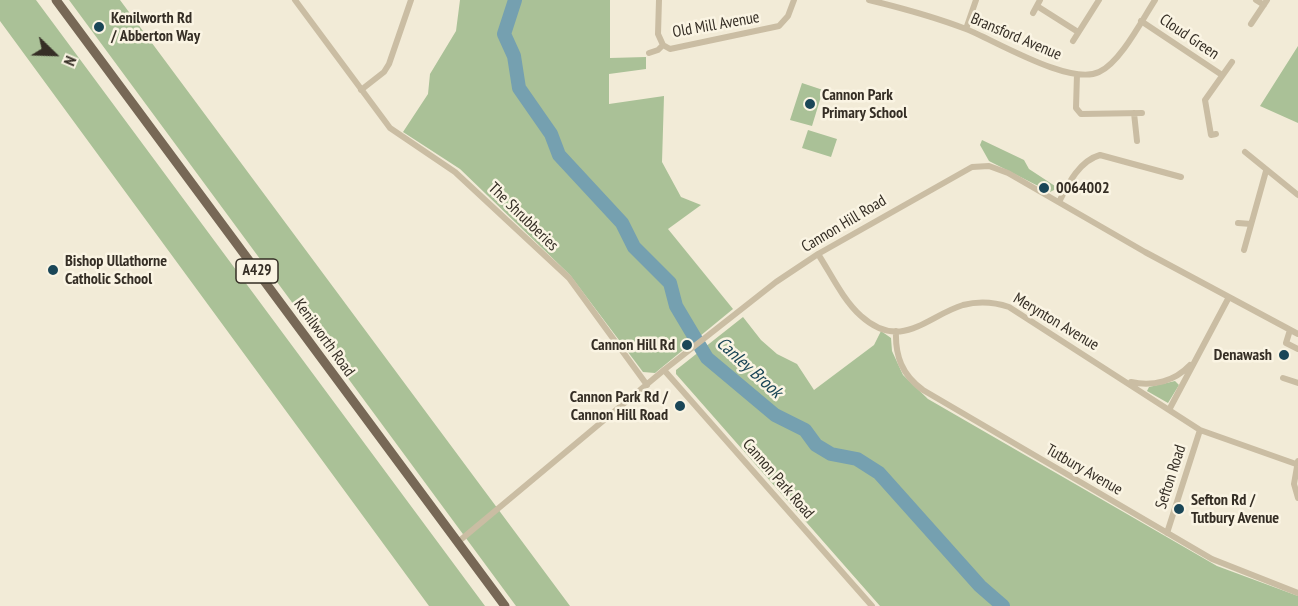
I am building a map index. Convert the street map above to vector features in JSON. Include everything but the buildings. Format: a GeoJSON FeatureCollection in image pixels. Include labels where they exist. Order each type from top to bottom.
{"type":"FeatureCollection","features":[{"type":"Feature","properties":{"kind":"main road","name":"Kenilworth Road"},"geometry":{"type":"LineString","coordinates":[[56,0],[505,606]]}},
{"type":"Feature","properties":{"kind":"street","name":"The Shrubberies"},"geometry":{"type":"LineString","coordinates":[[295,0],[390,128],[455,172],[568,278],[646,385]]}},
{"type":"Feature","properties":{"kind":"street"},"geometry":{"type":"LineString","coordinates":[[361,90],[384,72],[389,64],[411,0]]}},
{"type":"Feature","properties":{"kind":"street","name":"Old Mill Avenue"},"geometry":{"type":"LineString","coordinates":[[659,0],[658,34],[663,45],[670,49],[772,28],[785,21],[794,0]]}},
{"type":"Feature","properties":{"kind":"street","name":"Bransford Avenue"},"geometry":{"type":"LineString","coordinates":[[869,0],[966,29],[1047,66],[1077,74],[1096,74],[1110,65],[1153,2]]}},
{"type":"Feature","properties":{"kind":"street"},"geometry":{"type":"LineString","coordinates":[[966,29],[976,0]]}},
{"type":"Feature","properties":{"kind":"street"},"geometry":{"type":"LineString","coordinates":[[1073,40],[1099,0]]}},
{"type":"Feature","properties":{"kind":"street"},"geometry":{"type":"LineString","coordinates":[[1144,0],[1153,2]]}},
{"type":"Feature","properties":{"kind":"street"},"geometry":{"type":"LineString","coordinates":[[1251,24],[1265,3],[1256,0]]}},
{"type":"Feature","properties":{"kind":"street"},"geometry":{"type":"LineString","coordinates":[[1033,13],[1039,3],[1078,32]]}},
{"type":"Feature","properties":{"kind":"street","name":"Cloud Green"},"geometry":{"type":"LineString","coordinates":[[1141,21],[1222,75]]}},
{"type":"Feature","properties":{"kind":"street","name":"Old Mill Avenue"},"geometry":{"type":"LineString","coordinates":[[649,53],[658,51],[663,45]]}},
{"type":"Feature","properties":{"kind":"street","name":"Cloud Green"},"geometry":{"type":"LineString","coordinates":[[1216,134],[1211,135],[1205,100],[1232,62]]}},
{"type":"Feature","properties":{"kind":"street"},"geometry":{"type":"LineString","coordinates":[[1077,74],[1076,108],[1081,114],[1142,113]]}},
{"type":"Feature","properties":{"kind":"street"},"geometry":{"type":"LineString","coordinates":[[1134,113],[1137,141]]}},
{"type":"Feature","properties":{"kind":"street"},"geometry":{"type":"LineString","coordinates":[[1245,152],[1298,195]]}},
{"type":"Feature","properties":{"kind":"street"},"geometry":{"type":"LineString","coordinates":[[1059,202],[1077,171],[1090,158],[1100,155],[1181,177]]}},
{"type":"Feature","properties":{"kind":"street","name":"Cannon Hill Road"},"geometry":{"type":"LineString","coordinates":[[458,542],[664,370],[776,282],[818,254],[972,167],[984,165],[1000,169],[1298,334]]}},
{"type":"Feature","properties":{"kind":"street"},"geometry":{"type":"LineString","coordinates":[[1244,250],[1266,171]]}},
{"type":"Feature","properties":{"kind":"street"},"geometry":{"type":"LineString","coordinates":[[1238,223],[1251,224]]}},
{"type":"Feature","properties":{"kind":"street"},"geometry":{"type":"LineString","coordinates":[[818,254],[858,313],[874,325],[896,331]]}},
{"type":"Feature","properties":{"kind":"street"},"geometry":{"type":"LineString","coordinates":[[1169,410],[1229,297]]}},
{"type":"Feature","properties":{"kind":"street","name":"Merynton Avenue"},"geometry":{"type":"LineString","coordinates":[[896,331],[920,327],[968,304],[982,302],[1003,305],[1018,311],[1200,430],[1297,463]]}},
{"type":"Feature","properties":{"kind":"street"},"geometry":{"type":"LineString","coordinates":[[1290,330],[1286,343],[1298,349]]}},
{"type":"Feature","properties":{"kind":"street","name":"Tutbury Avenue"},"geometry":{"type":"LineString","coordinates":[[896,331],[897,355],[907,375],[917,386],[1224,565],[1298,592]]}},
{"type":"Feature","properties":{"kind":"street"},"geometry":{"type":"LineString","coordinates":[[1125,380],[1138,383],[1162,382],[1186,369],[1198,355]]}},
{"type":"Feature","properties":{"kind":"street","name":"Cannon Park Road"},"geometry":{"type":"LineString","coordinates":[[664,370],[872,606]]}},
{"type":"Feature","properties":{"kind":"street"},"geometry":{"type":"LineString","coordinates":[[1283,378],[1298,382]]}},
{"type":"Feature","properties":{"kind":"street","name":"Sefton Road"},"geometry":{"type":"LineString","coordinates":[[1167,533],[1200,430]]}},
{"type":"Feature","properties":{"kind":"street"},"geometry":{"type":"LineString","coordinates":[[1297,463],[1294,484],[1298,498]]}},
{"type":"Feature","properties":{"kind":"green space"},"geometry":{"type":"Polygon","coordinates":[[[0,0],[36,0],[485,606],[429,606],[0,21],[0,0]]]}},
{"type":"Feature","properties":{"kind":"green space"},"geometry":{"type":"Polygon","coordinates":[[[69,0],[120,0],[570,606],[516,606],[69,0]]]}},
{"type":"Feature","properties":{"kind":"green space"},"geometry":{"type":"Polygon","coordinates":[[[460,0],[610,0],[610,58],[646,57],[646,69],[609,74],[609,104],[664,96],[662,162],[681,197],[701,205],[668,229],[733,309],[655,373],[643,372],[570,275],[460,169],[403,132],[428,94],[430,74],[456,31],[460,0]]]}},
{"type":"Feature","properties":{"kind":"green space"},"geometry":{"type":"Polygon","coordinates":[[[1298,46],[1298,123],[1260,106],[1298,46]]]}},
{"type":"Feature","properties":{"kind":"green space"},"geometry":{"type":"Polygon","coordinates":[[[802,83],[823,90],[812,126],[790,120],[802,83]]]}},
{"type":"Feature","properties":{"kind":"green space"},"geometry":{"type":"Polygon","coordinates":[[[808,130],[837,139],[831,157],[802,148],[808,130]]]}},
{"type":"Feature","properties":{"kind":"green space"},"geometry":{"type":"Polygon","coordinates":[[[982,140],[1024,160],[1029,169],[1058,188],[1050,192],[989,161],[980,145],[982,140]]]}},
{"type":"Feature","properties":{"kind":"green space"},"geometry":{"type":"Polygon","coordinates":[[[743,317],[761,340],[777,354],[797,364],[814,390],[874,345],[881,331],[891,338],[892,351],[903,375],[928,399],[1217,566],[1298,596],[1298,606],[880,606],[676,374],[676,370],[743,317]]]}},
{"type":"Feature","properties":{"kind":"green space"},"geometry":{"type":"Polygon","coordinates":[[[1175,381],[1179,385],[1168,403],[1147,391],[1149,387],[1175,381]]]}},
{"type":"Feature","properties":{"kind":"waterway","name":"Canley Brook"},"geometry":{"type":"LineString","coordinates":[[515,0],[504,34],[514,56],[519,88],[551,134],[559,155],[622,223],[634,247],[670,283],[676,306],[707,358],[775,415],[805,430],[816,445],[831,454],[857,459],[879,473],[980,586],[1003,606]]}},
{"type":"Feature","properties":{"kind":"place","name":"Kenilworth Rd / Abberton Way"},"geometry":{"type":"Point","coordinates":[99,27]}},
{"type":"Feature","properties":{"kind":"place","name":"Cannon Park Primary School"},"geometry":{"type":"Point","coordinates":[810,104]}},
{"type":"Feature","properties":{"kind":"place","name":"0064002"},"geometry":{"type":"Point","coordinates":[1044,188]}},
{"type":"Feature","properties":{"kind":"place","name":"Bishop Ullathorne Catholic School"},"geometry":{"type":"Point","coordinates":[53,270]}},
{"type":"Feature","properties":{"kind":"place","name":"Cannon Hill Rd"},"geometry":{"type":"Point","coordinates":[687,345]}},
{"type":"Feature","properties":{"kind":"place","name":"Denawash"},"geometry":{"type":"Point","coordinates":[1284,355]}},
{"type":"Feature","properties":{"kind":"place","name":"Cannon Park Rd / Cannon Hill Road"},"geometry":{"type":"Point","coordinates":[680,406]}},
{"type":"Feature","properties":{"kind":"place","name":"Sefton Rd / Tutbury Avenue"},"geometry":{"type":"Point","coordinates":[1179,509]}}]}
